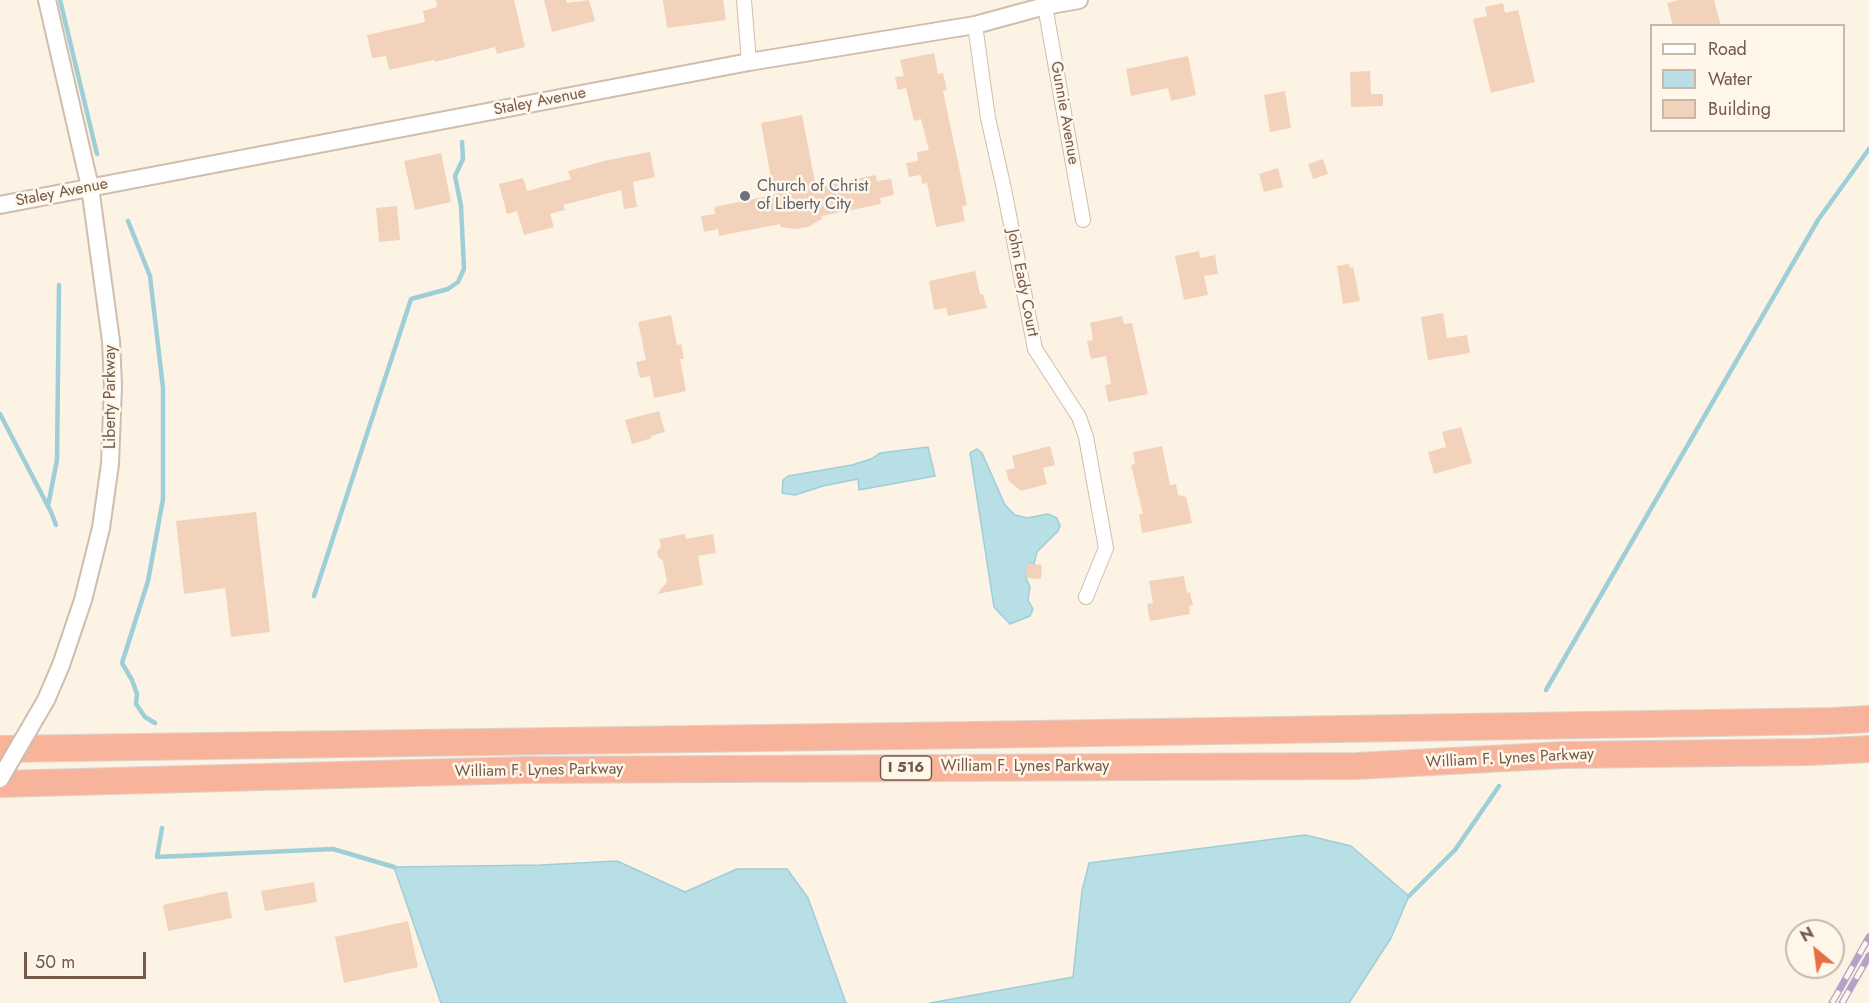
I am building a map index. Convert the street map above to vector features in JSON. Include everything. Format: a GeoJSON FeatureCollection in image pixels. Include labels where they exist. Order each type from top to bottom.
{"type":"FeatureCollection","features":[{"type":"Feature","properties":{"kind":"highway","name":"William F. Lynes Parkway"},"geometry":{"type":"LineString","coordinates":[[0,749],[1869,719]]}},
{"type":"Feature","properties":{"kind":"highway","name":"William F. Lynes Parkway"},"geometry":{"type":"LineString","coordinates":[[0,784],[526,770],[1356,766],[1565,755],[1811,752],[1869,749]]}},
{"type":"Feature","properties":{"kind":"street","name":"Liberty Parkway"},"geometry":{"type":"LineString","coordinates":[[0,779],[46,700],[62,664],[101,528],[110,464],[113,386],[111,341],[90,187],[47,0]]}},
{"type":"Feature","properties":{"kind":"street"},"geometry":{"type":"LineString","coordinates":[[744,0],[749,62]]}},
{"type":"Feature","properties":{"kind":"street","name":"Staley Avenue"},"geometry":{"type":"LineString","coordinates":[[0,205],[749,62],[975,25],[1045,6],[1079,0]]}},
{"type":"Feature","properties":{"kind":"street","name":"Gunnie Avenue"},"geometry":{"type":"LineString","coordinates":[[1045,6],[1083,220]]}},
{"type":"Feature","properties":{"kind":"street","name":"John Eady Court"},"geometry":{"type":"LineString","coordinates":[[975,25],[988,118],[1035,349],[1079,417],[1086,436],[1106,548],[1086,597]]}},
{"type":"Feature","properties":{"kind":"water"},"geometry":{"type":"Polygon","coordinates":[[[928,447],[935,476],[859,490],[858,479],[823,486],[795,495],[782,493],[783,480],[788,476],[852,465],[871,459],[880,453],[928,447]]]}},
{"type":"Feature","properties":{"kind":"water"},"geometry":{"type":"Polygon","coordinates":[[[977,449],[982,453],[1005,505],[1015,515],[1027,518],[1048,514],[1057,518],[1060,526],[1058,531],[1037,552],[1034,564],[1028,563],[1026,578],[1030,587],[1028,600],[1033,609],[1030,616],[1010,624],[994,607],[970,453],[977,449]]]}},
{"type":"Feature","properties":{"kind":"water"},"geometry":{"type":"Polygon","coordinates":[[[1305,835],[1351,846],[1409,896],[1391,938],[1349,1003],[930,1003],[1073,977],[1082,891],[1089,863],[1305,835]]]}},
{"type":"Feature","properties":{"kind":"water"},"geometry":{"type":"Polygon","coordinates":[[[617,861],[685,892],[737,869],[787,869],[808,898],[846,1003],[441,1003],[394,867],[541,865],[617,861]]]}},
{"type":"Feature","properties":{"kind":"building"},"geometry":{"type":"Polygon","coordinates":[[[436,0],[514,0],[525,47],[497,54],[495,47],[435,62],[434,60],[389,70],[386,56],[372,58],[367,35],[425,22],[423,11],[437,7],[436,0]]]}},
{"type":"Feature","properties":{"kind":"building"},"geometry":{"type":"Polygon","coordinates":[[[544,0],[566,0],[567,3],[589,0],[595,21],[552,32],[544,0]]]}},
{"type":"Feature","properties":{"kind":"building"},"geometry":{"type":"Polygon","coordinates":[[[663,0],[723,0],[726,20],[667,28],[663,0]]]}},
{"type":"Feature","properties":{"kind":"building"},"geometry":{"type":"Polygon","coordinates":[[[1679,0],[1714,0],[1720,24],[1672,24],[1667,3],[1679,0]]]}},
{"type":"Feature","properties":{"kind":"building"},"geometry":{"type":"Polygon","coordinates":[[[1503,3],[1505,13],[1518,10],[1535,82],[1491,93],[1473,19],[1487,16],[1485,7],[1503,3]]]}},
{"type":"Feature","properties":{"kind":"building"},"geometry":{"type":"Polygon","coordinates":[[[934,53],[938,74],[943,73],[947,90],[943,91],[967,205],[962,206],[965,221],[936,227],[927,183],[922,184],[921,175],[909,177],[906,163],[918,161],[917,152],[929,150],[921,119],[914,121],[906,88],[898,90],[895,77],[904,76],[900,60],[934,53]]]}},
{"type":"Feature","properties":{"kind":"building"},"geometry":{"type":"Polygon","coordinates":[[[1188,56],[1196,95],[1171,101],[1168,88],[1131,96],[1126,69],[1188,56]]]}},
{"type":"Feature","properties":{"kind":"building"},"geometry":{"type":"Polygon","coordinates":[[[1370,71],[1371,94],[1383,94],[1383,106],[1351,107],[1350,72],[1370,71]]]}},
{"type":"Feature","properties":{"kind":"building"},"geometry":{"type":"Polygon","coordinates":[[[1285,91],[1291,128],[1270,132],[1264,95],[1285,91]]]}},
{"type":"Feature","properties":{"kind":"building"},"geometry":{"type":"Polygon","coordinates":[[[802,115],[816,187],[876,175],[877,181],[891,179],[894,195],[880,198],[881,204],[821,216],[822,219],[808,227],[796,229],[781,227],[780,224],[719,236],[718,229],[704,232],[701,216],[715,214],[714,207],[774,195],[761,123],[802,115]]]}},
{"type":"Feature","properties":{"kind":"building"},"geometry":{"type":"Polygon","coordinates":[[[650,152],[655,177],[633,182],[637,207],[624,209],[621,190],[563,205],[565,210],[550,214],[554,227],[524,235],[517,211],[507,214],[499,184],[523,178],[527,191],[571,179],[568,171],[650,152]]]}},
{"type":"Feature","properties":{"kind":"building"},"geometry":{"type":"Polygon","coordinates":[[[441,153],[451,202],[415,210],[404,161],[441,153]]]}},
{"type":"Feature","properties":{"kind":"building"},"geometry":{"type":"Polygon","coordinates":[[[1323,159],[1328,174],[1313,179],[1308,164],[1323,159]]]}},
{"type":"Feature","properties":{"kind":"building"},"geometry":{"type":"Polygon","coordinates":[[[1278,168],[1283,187],[1264,192],[1259,174],[1278,168]]]}},
{"type":"Feature","properties":{"kind":"building"},"geometry":{"type":"Polygon","coordinates":[[[397,206],[400,240],[379,242],[376,208],[397,206]]]}},
{"type":"Feature","properties":{"kind":"building"},"geometry":{"type":"Polygon","coordinates":[[[1199,251],[1200,258],[1215,255],[1218,274],[1204,276],[1208,295],[1184,300],[1175,256],[1199,251]]]}},
{"type":"Feature","properties":{"kind":"building"},"geometry":{"type":"Polygon","coordinates":[[[1349,264],[1350,268],[1353,267],[1360,301],[1343,304],[1337,266],[1349,264]]]}},
{"type":"Feature","properties":{"kind":"building"},"geometry":{"type":"Polygon","coordinates":[[[975,271],[980,294],[983,294],[987,308],[948,316],[946,308],[934,310],[929,281],[975,271]]]}},
{"type":"Feature","properties":{"kind":"building"},"geometry":{"type":"Polygon","coordinates":[[[1443,313],[1447,338],[1467,335],[1470,353],[1428,360],[1421,317],[1443,313]]]}},
{"type":"Feature","properties":{"kind":"building"},"geometry":{"type":"Polygon","coordinates":[[[671,315],[677,345],[681,344],[684,359],[680,359],[686,391],[654,398],[650,376],[640,378],[636,362],[646,360],[638,322],[671,315]]]}},
{"type":"Feature","properties":{"kind":"building"},"geometry":{"type":"Polygon","coordinates":[[[1122,316],[1124,324],[1132,323],[1148,394],[1108,402],[1105,385],[1111,384],[1106,356],[1091,359],[1087,341],[1093,340],[1090,323],[1122,316]]]}},
{"type":"Feature","properties":{"kind":"building"},"geometry":{"type":"Polygon","coordinates":[[[659,411],[665,432],[632,444],[625,420],[659,411]]]}},
{"type":"Feature","properties":{"kind":"building"},"geometry":{"type":"Polygon","coordinates":[[[1461,427],[1472,463],[1434,474],[1428,452],[1446,447],[1442,432],[1461,427]]]}},
{"type":"Feature","properties":{"kind":"building"},"geometry":{"type":"Polygon","coordinates":[[[1050,446],[1055,465],[1043,468],[1047,484],[1021,491],[1009,481],[1006,470],[1015,468],[1012,456],[1050,446]]]}},
{"type":"Feature","properties":{"kind":"building"},"geometry":{"type":"Polygon","coordinates":[[[1162,446],[1170,485],[1176,484],[1178,495],[1186,497],[1192,523],[1142,533],[1139,514],[1143,514],[1131,465],[1135,464],[1133,452],[1162,446]]]}},
{"type":"Feature","properties":{"kind":"building"},"geometry":{"type":"Polygon","coordinates":[[[256,512],[270,632],[231,637],[225,588],[184,594],[176,521],[256,512]]]}},
{"type":"Feature","properties":{"kind":"building"},"geometry":{"type":"Polygon","coordinates":[[[685,534],[686,539],[713,534],[716,553],[698,556],[703,585],[657,594],[667,582],[663,561],[658,557],[657,552],[661,546],[659,539],[685,534]]]}},
{"type":"Feature","properties":{"kind":"building"},"geometry":{"type":"Polygon","coordinates":[[[1027,563],[1042,565],[1041,579],[1026,578],[1027,563]]]}},
{"type":"Feature","properties":{"kind":"building"},"geometry":{"type":"Polygon","coordinates":[[[1184,576],[1187,593],[1190,592],[1193,605],[1189,606],[1190,614],[1150,621],[1147,604],[1153,603],[1149,581],[1184,576]]]}},
{"type":"Feature","properties":{"kind":"building"},"geometry":{"type":"Polygon","coordinates":[[[314,882],[317,902],[265,911],[261,891],[314,882]]]}},
{"type":"Feature","properties":{"kind":"building"},"geometry":{"type":"Polygon","coordinates":[[[227,891],[232,918],[168,931],[163,905],[227,891]]]}},
{"type":"Feature","properties":{"kind":"building"},"geometry":{"type":"Polygon","coordinates":[[[408,921],[418,967],[344,983],[335,937],[408,921]]]}},
{"type":"Feature","properties":{"kind":"waterway"},"geometry":{"type":"LineString","coordinates":[[60,0],[97,154]]}},
{"type":"Feature","properties":{"kind":"waterway"},"geometry":{"type":"LineString","coordinates":[[314,596],[411,299],[448,289],[458,282],[464,269],[461,206],[455,176],[463,159],[462,142]]}},
{"type":"Feature","properties":{"kind":"waterway"},"geometry":{"type":"LineString","coordinates":[[1546,690],[1818,220],[1869,149]]}},
{"type":"Feature","properties":{"kind":"waterway"},"geometry":{"type":"LineString","coordinates":[[128,221],[150,276],[163,388],[163,499],[148,581],[122,663],[137,694],[136,704],[145,717],[155,723]]}},
{"type":"Feature","properties":{"kind":"waterway"},"geometry":{"type":"LineString","coordinates":[[48,506],[57,460],[59,285]]}},
{"type":"Feature","properties":{"kind":"waterway"},"geometry":{"type":"LineString","coordinates":[[0,414],[56,525]]}},
{"type":"Feature","properties":{"kind":"waterway"},"geometry":{"type":"LineString","coordinates":[[1409,896],[1455,850],[1499,786]]}},
{"type":"Feature","properties":{"kind":"waterway"},"geometry":{"type":"LineString","coordinates":[[162,828],[157,857],[333,849],[394,867]]}},
{"type":"Feature","properties":{"kind":"railway"},"geometry":{"type":"LineString","coordinates":[[1832,1003],[1869,937]]}},
{"type":"Feature","properties":{"kind":"railway"},"geometry":{"type":"LineString","coordinates":[[1842,1003],[1869,956]]}},
{"type":"Feature","properties":{"kind":"place","name":"Church of Christ of Liberty City"},"geometry":{"type":"Point","coordinates":[745,196]}}]}
